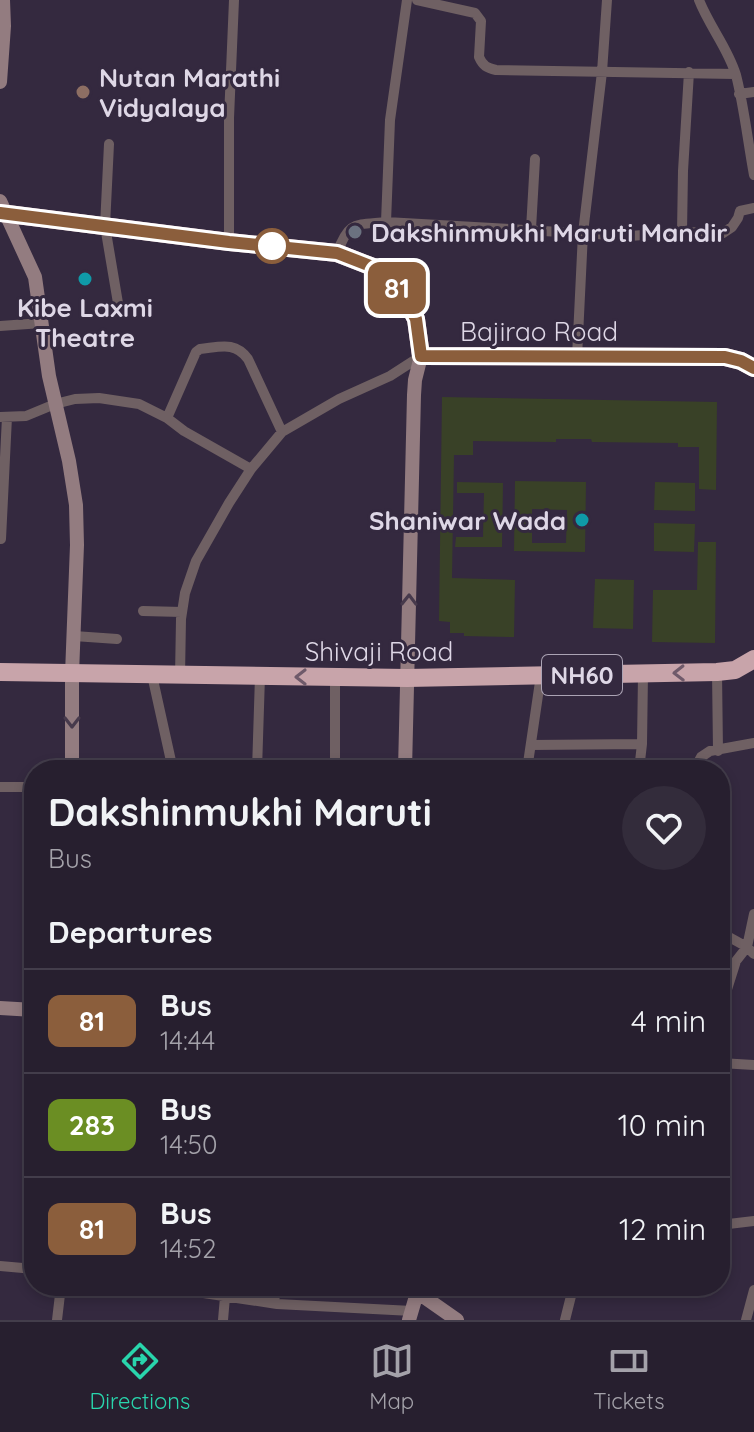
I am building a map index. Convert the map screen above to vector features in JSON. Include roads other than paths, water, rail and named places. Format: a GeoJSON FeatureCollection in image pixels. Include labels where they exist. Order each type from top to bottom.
{"type":"FeatureCollection","features":[{"type":"Feature","properties":{"kind":"highway"},"geometry":{"type":"LineString","coordinates":[[2,209],[105,226],[337,253],[373,267],[402,292],[416,319],[421,356]]}},
{"type":"Feature","properties":{"kind":"highway","name":"Bajirao Road"},"geometry":{"type":"LineString","coordinates":[[421,356],[725,357],[754,368]]}},
{"type":"Feature","properties":{"kind":"highway","name":"Shivaji Road"},"geometry":{"type":"LineString","coordinates":[[0,672],[407,678],[643,674],[735,670],[754,659]]}},
{"type":"Feature","properties":{"kind":"street"},"geometry":{"type":"LineString","coordinates":[[0,82],[3,0]]}},
{"type":"Feature","properties":{"kind":"street"},"geometry":{"type":"LineString","coordinates":[[229,242],[229,118],[234,0]]}},
{"type":"Feature","properties":{"kind":"street"},"geometry":{"type":"LineString","coordinates":[[386,222],[390,120],[407,0]]}},
{"type":"Feature","properties":{"kind":"street"},"geometry":{"type":"LineString","coordinates":[[417,0],[479,16],[479,57],[486,67],[496,70],[735,74]]}},
{"type":"Feature","properties":{"kind":"street"},"geometry":{"type":"LineString","coordinates":[[577,357],[583,233],[602,72],[607,0]]}},
{"type":"Feature","properties":{"kind":"street"},"geometry":{"type":"LineString","coordinates":[[699,0],[735,74],[754,175]]}},
{"type":"Feature","properties":{"kind":"street"},"geometry":{"type":"LineString","coordinates":[[682,232],[689,72]]}},
{"type":"Feature","properties":{"kind":"street"},"geometry":{"type":"LineString","coordinates":[[739,94],[754,92]]}},
{"type":"Feature","properties":{"kind":"street"},"geometry":{"type":"LineString","coordinates":[[109,144],[105,226],[118,303]]}},
{"type":"Feature","properties":{"kind":"street"},"geometry":{"type":"LineString","coordinates":[[531,229],[535,159]]}},
{"type":"Feature","properties":{"kind":"street"},"geometry":{"type":"LineString","coordinates":[[337,253],[343,236],[349,228],[357,225],[386,222],[630,236],[723,233],[732,227],[740,211],[754,208]]}},
{"type":"Feature","properties":{"kind":"street"},"geometry":{"type":"LineString","coordinates":[[2,209],[35,277],[55,404],[76,505],[72,760]]}},
{"type":"Feature","properties":{"kind":"street"},"geometry":{"type":"LineString","coordinates":[[0,326],[42,323]]}},
{"type":"Feature","properties":{"kind":"street"},"geometry":{"type":"LineString","coordinates":[[167,418],[196,352],[200,349],[231,347],[241,350],[248,359],[282,432]]}},
{"type":"Feature","properties":{"kind":"street"},"geometry":{"type":"LineString","coordinates":[[180,676],[185,593],[196,561],[251,469],[282,432],[339,399],[390,376],[421,356]]}},
{"type":"Feature","properties":{"kind":"street"},"geometry":{"type":"LineString","coordinates":[[405,760],[414,395],[421,356]]}},
{"type":"Feature","properties":{"kind":"street"},"geometry":{"type":"LineString","coordinates":[[1,539],[3,417],[26,416],[75,399],[99,398],[139,404],[251,469]]}},
{"type":"Feature","properties":{"kind":"street"},"geometry":{"type":"LineString","coordinates":[[143,611],[182,612]]}},
{"type":"Feature","properties":{"kind":"street"},"geometry":{"type":"LineString","coordinates":[[74,636],[117,639]]}},
{"type":"Feature","properties":{"kind":"street"},"geometry":{"type":"LineString","coordinates":[[717,672],[718,751]]}},
{"type":"Feature","properties":{"kind":"street"},"geometry":{"type":"LineString","coordinates":[[640,760],[643,674]]}},
{"type":"Feature","properties":{"kind":"street"},"geometry":{"type":"LineString","coordinates":[[152,675],[171,760]]}},
{"type":"Feature","properties":{"kind":"street"},"geometry":{"type":"LineString","coordinates":[[529,760],[541,675]]}},
{"type":"Feature","properties":{"kind":"street"},"geometry":{"type":"LineString","coordinates":[[257,760],[260,676]]}},
{"type":"Feature","properties":{"kind":"street"},"geometry":{"type":"LineString","coordinates":[[335,677],[335,760]]}},
{"type":"Feature","properties":{"kind":"street"},"geometry":{"type":"LineString","coordinates":[[699,760],[710,751],[754,743]]}},
{"type":"Feature","properties":{"kind":"street"},"geometry":{"type":"LineString","coordinates":[[531,745],[642,744]]}},
{"type":"Feature","properties":{"kind":"street"},"geometry":{"type":"LineString","coordinates":[[0,787],[24,787]]}},
{"type":"Feature","properties":{"kind":"street"},"geometry":{"type":"LineString","coordinates":[[730,980],[736,961],[750,950],[754,914]]}},
{"type":"Feature","properties":{"kind":"street"},"geometry":{"type":"LineString","coordinates":[[730,938],[750,950]]}},
{"type":"Feature","properties":{"kind":"street"},"geometry":{"type":"LineString","coordinates":[[0,1008],[24,1009]]}},
{"type":"Feature","properties":{"kind":"street"},"geometry":{"type":"LineString","coordinates":[[730,1064],[754,1065]]}},
{"type":"Feature","properties":{"kind":"street"},"geometry":{"type":"LineString","coordinates":[[730,1224],[754,1221]]}},
{"type":"Feature","properties":{"kind":"street"},"geometry":{"type":"LineString","coordinates":[[0,1266],[24,1268]]}},
{"type":"Feature","properties":{"kind":"street"},"geometry":{"type":"LineString","coordinates":[[746,1320],[754,1290]]}},
{"type":"Feature","properties":{"kind":"street"},"geometry":{"type":"LineString","coordinates":[[57,1320],[60,1296]]}},
{"type":"Feature","properties":{"kind":"street"},"geometry":{"type":"LineString","coordinates":[[219,1296],[410,1316],[416,1296]]}},
{"type":"Feature","properties":{"kind":"street"},"geometry":{"type":"LineString","coordinates":[[274,1303],[275,1296]]}},
{"type":"Feature","properties":{"kind":"street"},"geometry":{"type":"LineString","coordinates":[[427,1296],[457,1320]]}},
{"type":"Feature","properties":{"kind":"street"},"geometry":{"type":"LineString","coordinates":[[565,1320],[571,1296]]}},
{"type":"Feature","properties":{"kind":"street"},"geometry":{"type":"LineString","coordinates":[[223,1320],[225,1297]]}},
{"type":"Feature","properties":{"kind":"place","name":"Nutan Marathi Vidyalaya"},"geometry":{"type":"Point","coordinates":[83,92]}},
{"type":"Feature","properties":{"kind":"place","name":"Dakshinmukhi Maruti Mandir"},"geometry":{"type":"Point","coordinates":[355,232]}},
{"type":"Feature","properties":{"kind":"place","name":"Kibe Laxmi Theatre"},"geometry":{"type":"Point","coordinates":[85,279]}},
{"type":"Feature","properties":{"kind":"place","name":"Shaniwar Wada"},"geometry":{"type":"Point","coordinates":[582,520]}}]}
